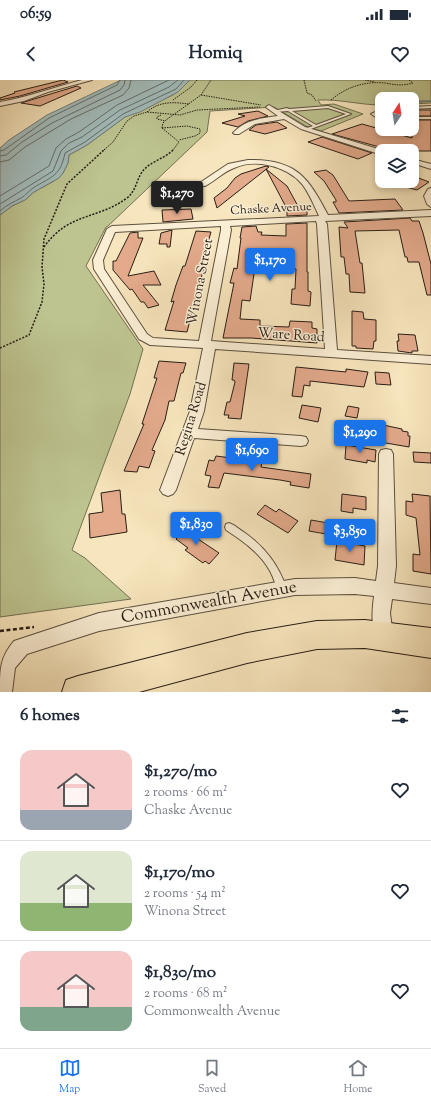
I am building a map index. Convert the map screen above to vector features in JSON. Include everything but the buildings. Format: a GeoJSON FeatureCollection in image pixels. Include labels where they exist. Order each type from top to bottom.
{"type":"FeatureCollection","features":[{"type":"Feature","properties":{"kind":"main road"},"geometry":{"type":"LineString","coordinates":[[78,692],[279,641],[317,635],[352,634],[384,636],[431,643]]}},
{"type":"Feature","properties":{"kind":"street"},"geometry":{"type":"LineString","coordinates":[[0,104],[22,100],[46,91],[89,80]]}},
{"type":"Feature","properties":{"kind":"street"},"geometry":{"type":"LineString","coordinates":[[3,112],[22,100]]}},
{"type":"Feature","properties":{"kind":"street"},"geometry":{"type":"LineString","coordinates":[[270,108],[308,129],[375,150]]}},
{"type":"Feature","properties":{"kind":"street"},"geometry":{"type":"LineString","coordinates":[[237,133],[242,128],[253,123],[284,117]]}},
{"type":"Feature","properties":{"kind":"street"},"geometry":{"type":"LineString","coordinates":[[202,184],[228,167],[237,164],[258,162],[278,166],[293,172],[303,181],[322,218],[331,354]]}},
{"type":"Feature","properties":{"kind":"street"},"geometry":{"type":"LineString","coordinates":[[419,163],[431,167]]}},
{"type":"Feature","properties":{"kind":"street"},"geometry":{"type":"LineString","coordinates":[[431,191],[428,196],[431,204]]}},
{"type":"Feature","properties":{"kind":"street","name":"Chaske Avenue"},"geometry":{"type":"LineString","coordinates":[[150,341],[143,336],[98,266],[98,260],[112,229],[431,213]]}},
{"type":"Feature","properties":{"kind":"street","name":"Winona Street"},"geometry":{"type":"LineString","coordinates":[[207,346],[226,230],[225,224]]}},
{"type":"Feature","properties":{"kind":"street","name":"Ware Road"},"geometry":{"type":"LineString","coordinates":[[150,341],[431,360]]}},
{"type":"Feature","properties":{"kind":"street","name":"Regina Road"},"geometry":{"type":"LineString","coordinates":[[168,490],[190,432],[202,392],[207,346]]}},
{"type":"Feature","properties":{"kind":"street"},"geometry":{"type":"LineString","coordinates":[[190,432],[301,441]]}},
{"type":"Feature","properties":{"kind":"street"},"geometry":{"type":"LineString","coordinates":[[384,636],[381,612],[387,566],[386,454]]}},
{"type":"Feature","properties":{"kind":"street","name":"Commonwealth Avenue"},"geometry":{"type":"LineString","coordinates":[[2,692],[2,667],[21,647],[33,642],[64,635],[84,626],[282,589],[322,586],[355,586],[431,596]]}},
{"type":"Feature","properties":{"kind":"lane"},"geometry":{"type":"LineString","coordinates":[[270,108],[287,109],[328,107],[349,114],[308,129]]}},
{"type":"Feature","properties":{"kind":"lane"},"geometry":{"type":"LineString","coordinates":[[419,108],[431,107]]}},
{"type":"Feature","properties":{"kind":"lane"},"geometry":{"type":"LineString","coordinates":[[287,109],[316,126]]}},
{"type":"Feature","properties":{"kind":"lane"},"geometry":{"type":"LineString","coordinates":[[419,118],[431,118]]}},
{"type":"Feature","properties":{"kind":"lane"},"geometry":{"type":"LineString","coordinates":[[229,527],[261,551],[274,568],[282,589]]}},
{"type":"Feature","properties":{"kind":"path"},"geometry":{"type":"LineString","coordinates":[[0,348],[29,335],[35,323],[42,302],[44,284],[42,268],[44,239],[56,214],[67,184],[113,142],[129,120],[147,112],[154,107],[172,101],[188,90],[197,80]]}},
{"type":"Feature","properties":{"kind":"path"},"geometry":{"type":"LineString","coordinates":[[162,128],[164,121],[201,95],[212,80]]}},
{"type":"Feature","properties":{"kind":"path"},"geometry":{"type":"LineString","coordinates":[[306,80],[303,81],[307,93],[313,97],[320,107]]}},
{"type":"Feature","properties":{"kind":"path"},"geometry":{"type":"LineString","coordinates":[[365,80],[376,83]]}},
{"type":"Feature","properties":{"kind":"path"},"geometry":{"type":"LineString","coordinates":[[328,107],[330,100],[342,90],[361,84],[376,83],[406,86],[413,83],[409,80]]}},
{"type":"Feature","properties":{"kind":"path"},"geometry":{"type":"LineString","coordinates":[[201,95],[270,108]]}},
{"type":"Feature","properties":{"kind":"path"},"geometry":{"type":"LineString","coordinates":[[172,101],[190,104]]}},
{"type":"Feature","properties":{"kind":"path"},"geometry":{"type":"LineString","coordinates":[[147,112],[183,114],[197,110],[270,108]]}},
{"type":"Feature","properties":{"kind":"path"},"geometry":{"type":"LineString","coordinates":[[162,114],[157,118],[164,121]]}},
{"type":"Feature","properties":{"kind":"path"},"geometry":{"type":"LineString","coordinates":[[187,126],[200,129],[200,133],[195,136],[179,140],[162,128],[187,126]]}},
{"type":"Feature","properties":{"kind":"path"},"geometry":{"type":"LineString","coordinates":[[44,248],[49,239],[60,228],[126,198],[135,191],[143,170],[170,154],[179,143],[179,140]]}},
{"type":"Feature","properties":{"kind":"green space"},"geometry":{"type":"Polygon","coordinates":[[[190,80],[431,80],[431,103],[419,104],[419,92],[375,92],[375,105],[334,100],[318,100],[321,105],[334,104],[363,114],[321,131],[306,126],[274,107],[210,111],[207,132],[106,227],[86,266],[143,349],[130,394],[72,550],[85,558],[131,599],[0,617],[0,215],[12,206],[25,200],[34,192],[54,181],[63,173],[68,163],[69,155],[87,145],[125,117],[173,95],[190,80]]]}},
{"type":"Feature","properties":{"kind":"water"},"geometry":{"type":"Polygon","coordinates":[[[121,80],[190,80],[178,92],[140,112],[125,117],[87,145],[69,155],[68,163],[59,178],[34,192],[25,200],[12,206],[0,215],[0,148],[9,140],[47,115],[121,80]]]}},
{"type":"Feature","properties":{"kind":"waterway"},"geometry":{"type":"LineString","coordinates":[[419,102],[431,101]]}}]}
